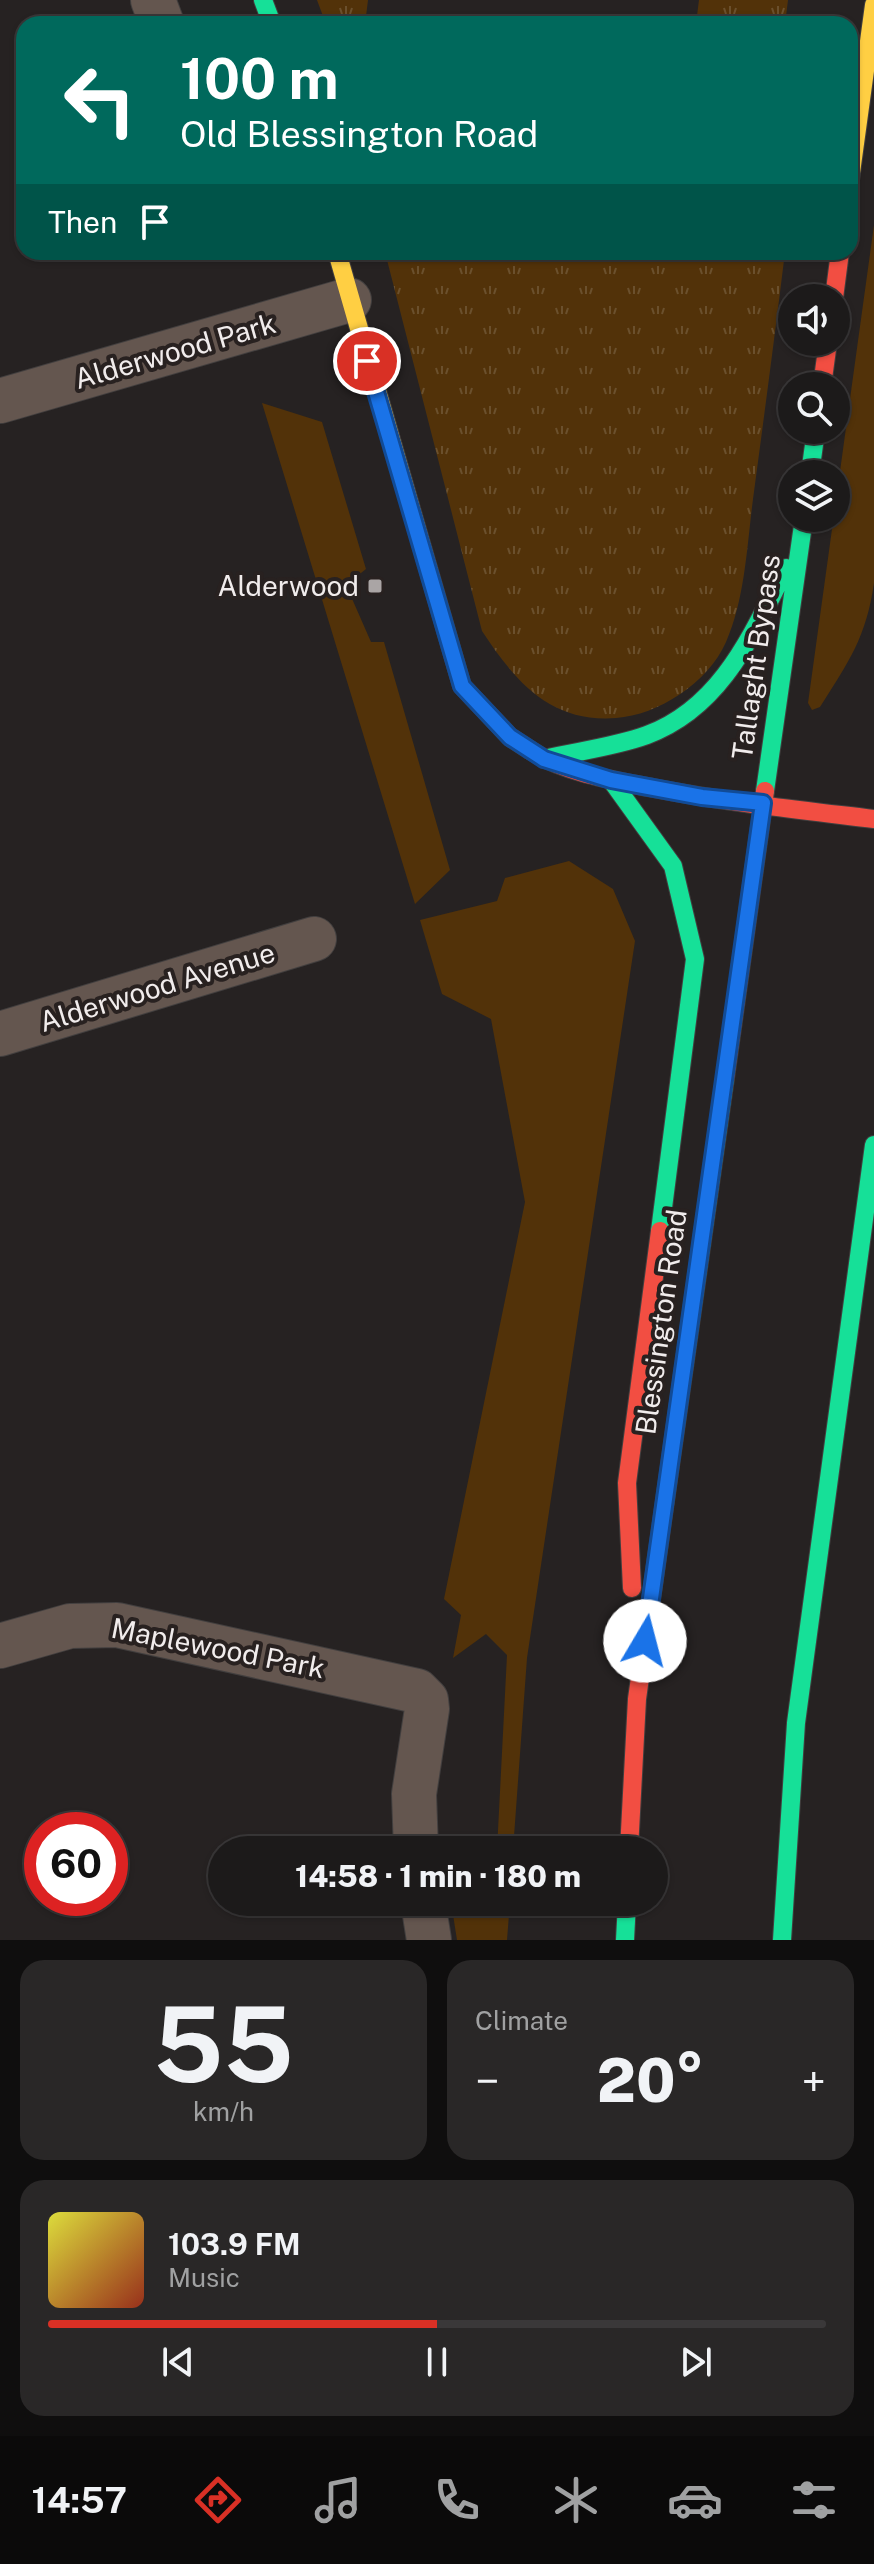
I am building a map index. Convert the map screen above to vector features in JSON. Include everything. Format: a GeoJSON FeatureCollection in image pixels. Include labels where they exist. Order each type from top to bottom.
{"type":"FeatureCollection","features":[{"type":"Feature","properties":{"kind":"main road"},"geometry":{"type":"LineString","coordinates":[[858,122],[874,5]]}},
{"type":"Feature","properties":{"kind":"main road"},"geometry":{"type":"LineString","coordinates":[[339,260],[462,686],[510,737],[544,759],[611,780],[702,797],[874,819]]}},
{"type":"Feature","properties":{"kind":"main road"},"geometry":{"type":"LineString","coordinates":[[836,284],[839,260]]}},
{"type":"Feature","properties":{"kind":"main road","name":"Tallaght Bypass"},"geometry":{"type":"LineString","coordinates":[[763,803],[802,532]]}},
{"type":"Feature","properties":{"kind":"main road"},"geometry":{"type":"LineString","coordinates":[[544,759],[648,735],[697,709],[731,671],[800,542]]}},
{"type":"Feature","properties":{"kind":"main road"},"geometry":{"type":"LineString","coordinates":[[611,780],[673,866],[695,959],[627,1483],[637,1699]]}},
{"type":"Feature","properties":{"kind":"main road","name":"Blessington Road"},"geometry":{"type":"LineString","coordinates":[[630,1836],[637,1699],[763,803]]}},
{"type":"Feature","properties":{"kind":"main road"},"geometry":{"type":"LineString","coordinates":[[782,1940],[796,1723],[874,1145]]}},
{"type":"Feature","properties":{"kind":"main road"},"geometry":{"type":"LineString","coordinates":[[625,1940],[626,1916]]}},
{"type":"Feature","properties":{"kind":"street","name":"Alderwood Park"},"geometry":{"type":"LineString","coordinates":[[0,401],[349,300]]}},
{"type":"Feature","properties":{"kind":"street","name":"Alderwood Avenue"},"geometry":{"type":"LineString","coordinates":[[0,1034],[314,939]]}},
{"type":"Feature","properties":{"kind":"street","name":"Maplewood Park"},"geometry":{"type":"LineString","coordinates":[[0,1646],[70,1626],[117,1625],[342,1672],[417,1691],[426,1700],[427,1721],[414,1794],[416,1836]]}},
{"type":"Feature","properties":{"kind":"street"},"geometry":{"type":"LineString","coordinates":[[425,1916],[429,1940]]}},
{"type":"Feature","properties":{"kind":"green space"},"geometry":{"type":"Polygon","coordinates":[[[317,0],[368,0],[366,16],[323,16],[317,0]]]}},
{"type":"Feature","properties":{"kind":"green space"},"geometry":{"type":"Polygon","coordinates":[[[699,0],[788,0],[786,16],[697,16],[699,0]]]}},
{"type":"Feature","properties":{"kind":"green space"},"geometry":{"type":"Polygon","coordinates":[[[874,225],[874,583],[871,602],[855,648],[820,707],[812,710],[808,703],[832,532],[850,532],[850,460],[842,460],[844,444],[850,444],[850,399],[874,225]]]}},
{"type":"Feature","properties":{"kind":"green space"},"geometry":{"type":"Polygon","coordinates":[[[387,260],[784,260],[781,284],[778,284],[778,306],[744,572],[732,625],[718,657],[694,683],[665,703],[632,716],[616,718],[572,714],[553,706],[521,682],[482,631],[387,260]]]}},
{"type":"Feature","properties":{"kind":"green space"},"geometry":{"type":"Polygon","coordinates":[[[262,403],[322,422],[366,569],[346,585],[371,642],[384,642],[450,870],[415,904],[262,403]]]}},
{"type":"Feature","properties":{"kind":"green space"},"geometry":{"type":"Polygon","coordinates":[[[569,861],[613,889],[635,941],[527,1658],[514,1836],[498,1836],[507,1655],[486,1634],[453,1658],[461,1615],[444,1599],[525,1202],[491,1019],[442,994],[420,920],[497,901],[505,878],[569,861]]]}},
{"type":"Feature","properties":{"kind":"green space"},"geometry":{"type":"Polygon","coordinates":[[[453,1916],[509,1916],[507,1940],[457,1940],[453,1916]]]}},
{"type":"Feature","properties":{"kind":"traffic: fast"},"geometry":{"type":"LineString","coordinates":[[263,0],[269,16]]}},
{"type":"Feature","properties":{"kind":"traffic: fast"},"geometry":{"type":"LineString","coordinates":[[812,460],[814,444]]}},
{"type":"Feature","properties":{"kind":"traffic: fast"},"geometry":{"type":"LineString","coordinates":[[765,791],[802,532]]}},
{"type":"Feature","properties":{"kind":"traffic: fast"},"geometry":{"type":"LineString","coordinates":[[544,759],[647,735],[696,706],[732,666],[786,568]]}},
{"type":"Feature","properties":{"kind":"traffic: fast"},"geometry":{"type":"LineString","coordinates":[[611,780],[673,866],[695,959],[660,1231]]}},
{"type":"Feature","properties":{"kind":"traffic: fast"},"geometry":{"type":"LineString","coordinates":[[665,1501],[725,1078]]}},
{"type":"Feature","properties":{"kind":"traffic: fast"},"geometry":{"type":"LineString","coordinates":[[782,1940],[796,1723],[874,1145]]}},
{"type":"Feature","properties":{"kind":"traffic: fast"},"geometry":{"type":"LineString","coordinates":[[625,1940],[626,1916]]}},
{"type":"Feature","properties":{"kind":"traffic: slow"},"geometry":{"type":"LineString","coordinates":[[858,122],[874,5]]}},
{"type":"Feature","properties":{"kind":"traffic: slow"},"geometry":{"type":"LineString","coordinates":[[339,260],[462,686],[510,737],[530,750]]}},
{"type":"Feature","properties":{"kind":"traffic: jam"},"geometry":{"type":"LineString","coordinates":[[836,284],[839,260]]}},
{"type":"Feature","properties":{"kind":"traffic: jam"},"geometry":{"type":"LineString","coordinates":[[824,372],[826,356]]}},
{"type":"Feature","properties":{"kind":"traffic: jam"},"geometry":{"type":"LineString","coordinates":[[530,750],[558,765],[622,782],[735,802],[874,819]]}},
{"type":"Feature","properties":{"kind":"traffic: jam"},"geometry":{"type":"LineString","coordinates":[[725,1078],[765,791]]}},
{"type":"Feature","properties":{"kind":"traffic: jam"},"geometry":{"type":"LineString","coordinates":[[632,1588],[627,1483],[660,1231]]}},
{"type":"Feature","properties":{"kind":"traffic: jam"},"geometry":{"type":"LineString","coordinates":[[630,1836],[637,1699],[665,1501]]}},
{"type":"Feature","properties":{"kind":"place","name":"Alderwood"},"geometry":{"type":"Point","coordinates":[375,586]}},
{"type":"Feature","properties":{"kind":"route"},"geometry":{"type":"LineString","coordinates":[[367,361],[462,686],[510,737],[544,759],[611,780],[702,797],[763,803],[645,1641]]}}]}
